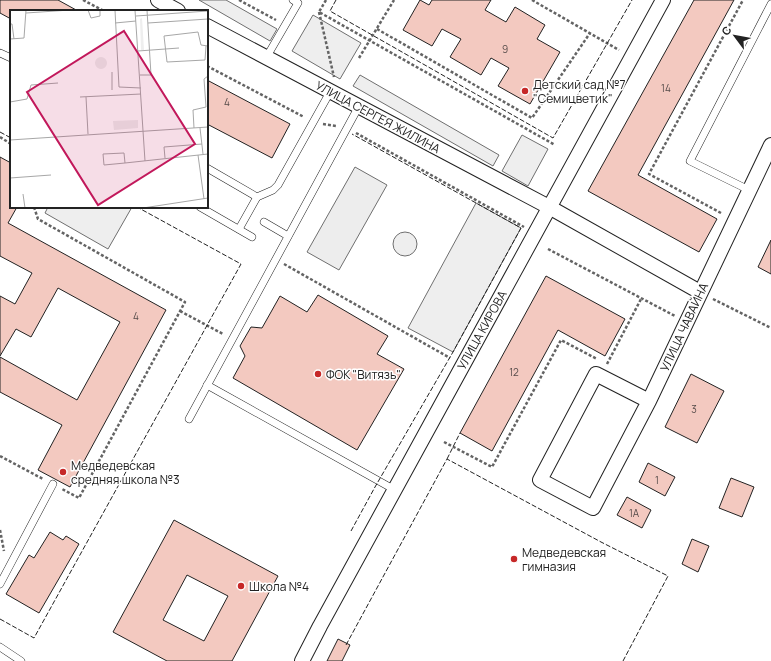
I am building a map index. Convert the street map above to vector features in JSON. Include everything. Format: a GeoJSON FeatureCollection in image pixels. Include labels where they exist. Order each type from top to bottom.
{"type":"FeatureCollection","features":[{"type":"Feature","properties":{"kind":"street"},"geometry":{"type":"LineString","coordinates":[[158,0],[176,10]]}},
{"type":"Feature","properties":{"kind":"street","name":"УЛИЦА КИРОВА"},"geometry":{"type":"LineString","coordinates":[[302,661],[663,0]]}},
{"type":"Feature","properties":{"kind":"street","name":"УЛИЦА СЕРГЕЯ ЖИЛИНА"},"geometry":{"type":"LineString","coordinates":[[208,27],[549,207],[700,292]]}},
{"type":"Feature","properties":{"kind":"street","name":"УЛИЦА ЧАВАЙНА"},"geometry":{"type":"LineString","coordinates":[[648,402],[596,374],[540,480],[593,508],[648,402],[771,145]]}},
{"type":"Feature","properties":{"kind":"lane"},"geometry":{"type":"LineString","coordinates":[[266,58],[298,3],[293,0]]}},
{"type":"Feature","properties":{"kind":"lane"},"geometry":{"type":"LineString","coordinates":[[749,190],[690,160],[771,4]]}},
{"type":"Feature","properties":{"kind":"lane"},"geometry":{"type":"LineString","coordinates":[[0,53],[10,58]]}},
{"type":"Feature","properties":{"kind":"lane"},"geometry":{"type":"LineString","coordinates":[[239,229],[257,197],[266,194],[278,184],[313,122],[334,94]]}},
{"type":"Feature","properties":{"kind":"lane"},"geometry":{"type":"LineString","coordinates":[[188,418],[358,106]]}},
{"type":"Feature","properties":{"kind":"lane"},"geometry":{"type":"LineString","coordinates":[[208,169],[257,197]]}},
{"type":"Feature","properties":{"kind":"lane"},"geometry":{"type":"LineString","coordinates":[[202,208],[252,236]]}},
{"type":"Feature","properties":{"kind":"lane"},"geometry":{"type":"LineString","coordinates":[[264,222],[288,236]]}},
{"type":"Feature","properties":{"kind":"lane"},"geometry":{"type":"LineString","coordinates":[[207,385],[395,490]]}},
{"type":"Feature","properties":{"kind":"lane"},"geometry":{"type":"LineString","coordinates":[[0,584],[53,484]]}},
{"type":"Feature","properties":{"kind":"lane"},"geometry":{"type":"LineString","coordinates":[[0,647],[21,661]]}},
{"type":"Feature","properties":{"kind":"path"},"geometry":{"type":"LineString","coordinates":[[83,0],[102,10]]}},
{"type":"Feature","properties":{"kind":"path"},"geometry":{"type":"LineString","coordinates":[[239,0],[285,25]]}},
{"type":"Feature","properties":{"kind":"path"},"geometry":{"type":"LineString","coordinates":[[326,0],[319,12],[334,94]]}},
{"type":"Feature","properties":{"kind":"path"},"geometry":{"type":"LineString","coordinates":[[359,58],[394,0]]}},
{"type":"Feature","properties":{"kind":"path"},"geometry":{"type":"LineString","coordinates":[[532,0],[632,57]]}},
{"type":"Feature","properties":{"kind":"path"},"geometry":{"type":"LineString","coordinates":[[721,213],[650,174],[743,0]]}},
{"type":"Feature","properties":{"kind":"path"},"geometry":{"type":"LineString","coordinates":[[319,12],[555,145]]}},
{"type":"Feature","properties":{"kind":"path"},"geometry":{"type":"LineString","coordinates":[[377,29],[532,118],[590,33]]}},
{"type":"Feature","properties":{"kind":"path"},"geometry":{"type":"LineString","coordinates":[[208,67],[313,122],[347,128],[536,233]]}},
{"type":"Feature","properties":{"kind":"path"},"geometry":{"type":"LineString","coordinates":[[0,138],[10,143]]}},
{"type":"Feature","properties":{"kind":"path"},"geometry":{"type":"LineString","coordinates":[[0,456],[79,498],[185,302],[38,219],[34,208]]}},
{"type":"Feature","properties":{"kind":"path"},"geometry":{"type":"LineString","coordinates":[[548,250],[686,322]]}},
{"type":"Feature","properties":{"kind":"path"},"geometry":{"type":"LineString","coordinates":[[276,259],[463,365]]}},
{"type":"Feature","properties":{"kind":"path"},"geometry":{"type":"LineString","coordinates":[[700,292],[771,328]]}},
{"type":"Feature","properties":{"kind":"path"},"geometry":{"type":"LineString","coordinates":[[606,364],[642,299]]}},
{"type":"Feature","properties":{"kind":"path"},"geometry":{"type":"LineString","coordinates":[[180,311],[232,339]]}},
{"type":"Feature","properties":{"kind":"path"},"geometry":{"type":"LineString","coordinates":[[444,442],[492,467],[562,340],[600,360]]}},
{"type":"Feature","properties":{"kind":"shaded area"},"geometry":{"type":"Polygon","coordinates":[[[199,0],[226,0],[277,29],[270,41],[199,0]]]}},
{"type":"Feature","properties":{"kind":"shaded area"},"geometry":{"type":"Polygon","coordinates":[[[313,15],[361,43],[340,79],[292,51],[313,15]]]}},
{"type":"Feature","properties":{"kind":"shaded area"},"geometry":{"type":"Polygon","coordinates":[[[360,75],[499,155],[493,166],[353,86],[360,75]]]}},
{"type":"Feature","properties":{"kind":"shaded area"},"geometry":{"type":"Polygon","coordinates":[[[522,135],[548,149],[528,186],[502,171],[522,135]]]}},
{"type":"Feature","properties":{"kind":"shaded area"},"geometry":{"type":"Polygon","coordinates":[[[355,167],[387,185],[339,270],[307,252],[355,167]]]}},
{"type":"Feature","properties":{"kind":"shaded area"},"geometry":{"type":"Polygon","coordinates":[[[476,203],[521,228],[453,352],[408,328],[476,203]]]}},
{"type":"Feature","properties":{"kind":"shaded area"},"geometry":{"type":"Polygon","coordinates":[[[48,208],[131,208],[108,249],[45,213],[48,208]]]}},
{"type":"Feature","properties":{"kind":"shaded area"},"geometry":{"type":"Polygon","coordinates":[[[405,232],[414,235],[417,244],[414,253],[405,256],[396,253],[393,244],[396,235],[405,232]]]}},
{"type":"Feature","properties":{"kind":"building"},"geometry":{"type":"Polygon","coordinates":[[[0,0],[58,0],[76,10],[10,10],[10,18],[0,13],[0,0]]]}},
{"type":"Feature","properties":{"kind":"building"},"geometry":{"type":"Polygon","coordinates":[[[420,0],[429,5],[432,0],[491,0],[485,10],[506,22],[515,7],[545,25],[537,39],[560,52],[530,104],[498,86],[509,68],[491,58],[481,75],[450,57],[461,39],[442,29],[432,46],[403,30],[420,0]]]}},
{"type":"Feature","properties":{"kind":"building"},"geometry":{"type":"Polygon","coordinates":[[[694,0],[734,0],[638,175],[717,219],[699,252],[588,191],[694,0]]]}},
{"type":"Feature","properties":{"kind":"building"},"geometry":{"type":"Polygon","coordinates":[[[208,81],[290,124],[272,158],[208,125],[208,81]]]}},
{"type":"Feature","properties":{"kind":"building"},"geometry":{"type":"Polygon","coordinates":[[[0,157],[10,162],[10,208],[16,208],[8,223],[166,310],[70,487],[38,470],[62,425],[0,392],[0,357],[77,400],[120,322],[58,288],[31,337],[16,329],[0,356],[0,296],[15,304],[32,273],[0,256],[0,157]]]}},
{"type":"Feature","properties":{"kind":"building"},"geometry":{"type":"Polygon","coordinates":[[[771,240],[771,274],[758,267],[771,240]]]}},
{"type":"Feature","properties":{"kind":"building"},"geometry":{"type":"Polygon","coordinates":[[[546,276],[625,319],[605,356],[558,330],[492,451],[460,433],[546,276]]]}},
{"type":"Feature","properties":{"kind":"building","name":"ФОК \"Витязь\""},"geometry":{"type":"Polygon","coordinates":[[[318,295],[388,336],[377,354],[404,369],[357,450],[233,378],[245,356],[240,346],[251,327],[262,328],[280,296],[307,312],[318,295]]]}},
{"type":"Feature","properties":{"kind":"building"},"geometry":{"type":"Polygon","coordinates":[[[691,374],[724,391],[697,443],[665,427],[691,374]]]}},
{"type":"Feature","properties":{"kind":"building"},"geometry":{"type":"Polygon","coordinates":[[[648,463],[675,477],[665,496],[639,482],[648,463]]]}},
{"type":"Feature","properties":{"kind":"building"},"geometry":{"type":"Polygon","coordinates":[[[731,478],[754,487],[742,517],[719,508],[731,478]]]}},
{"type":"Feature","properties":{"kind":"building"},"geometry":{"type":"Polygon","coordinates":[[[627,497],[651,510],[642,528],[617,515],[627,497]]]}},
{"type":"Feature","properties":{"kind":"building","name":"Школа №4"},"geometry":{"type":"Polygon","coordinates":[[[174,520],[278,576],[232,661],[167,661],[113,632],[174,520]],[[187,575],[163,620],[204,641],[228,596],[187,575]]]}},
{"type":"Feature","properties":{"kind":"building"},"geometry":{"type":"Polygon","coordinates":[[[50,532],[63,540],[66,536],[79,544],[39,613],[6,594],[29,555],[34,558],[50,532]]]}},
{"type":"Feature","properties":{"kind":"building"},"geometry":{"type":"Polygon","coordinates":[[[692,539],[709,546],[698,572],[682,564],[692,539]]]}},
{"type":"Feature","properties":{"kind":"building"},"geometry":{"type":"Polygon","coordinates":[[[338,639],[350,645],[342,661],[327,661],[338,639]]]}},
{"type":"Feature","properties":{"kind":"fence"},"geometry":{"type":"LineString","coordinates":[[336,0],[330,11],[553,138],[632,0]]}},
{"type":"Feature","properties":{"kind":"fence"},"geometry":{"type":"LineString","coordinates":[[0,132],[10,137]]}},
{"type":"Feature","properties":{"kind":"fence"},"geometry":{"type":"LineString","coordinates":[[351,531],[453,352],[521,228],[352,134]]}},
{"type":"Feature","properties":{"kind":"fence"},"geometry":{"type":"LineString","coordinates":[[0,619],[34,638],[241,264],[139,208]]}},
{"type":"Feature","properties":{"kind":"fence"},"geometry":{"type":"LineString","coordinates":[[447,459],[460,433]]}},
{"type":"Feature","properties":{"kind":"fence"},"geometry":{"type":"LineString","coordinates":[[346,645],[447,459],[601,542],[668,576],[623,661]]}},
{"type":"Feature","properties":{"kind":"place","name":"Детский сад №7 \"Семицветик\""},"geometry":{"type":"Point","coordinates":[525,91]}},
{"type":"Feature","properties":{"kind":"place","name":"ФОК \"Витязь\""},"geometry":{"type":"Point","coordinates":[318,374]}},
{"type":"Feature","properties":{"kind":"place","name":"Медведевская средняя школа №3"},"geometry":{"type":"Point","coordinates":[63,472]}},
{"type":"Feature","properties":{"kind":"place","name":"Медведевская гимназия"},"geometry":{"type":"Point","coordinates":[514,559]}},
{"type":"Feature","properties":{"kind":"place","name":"Школа №4"},"geometry":{"type":"Point","coordinates":[241,586]}}]}
